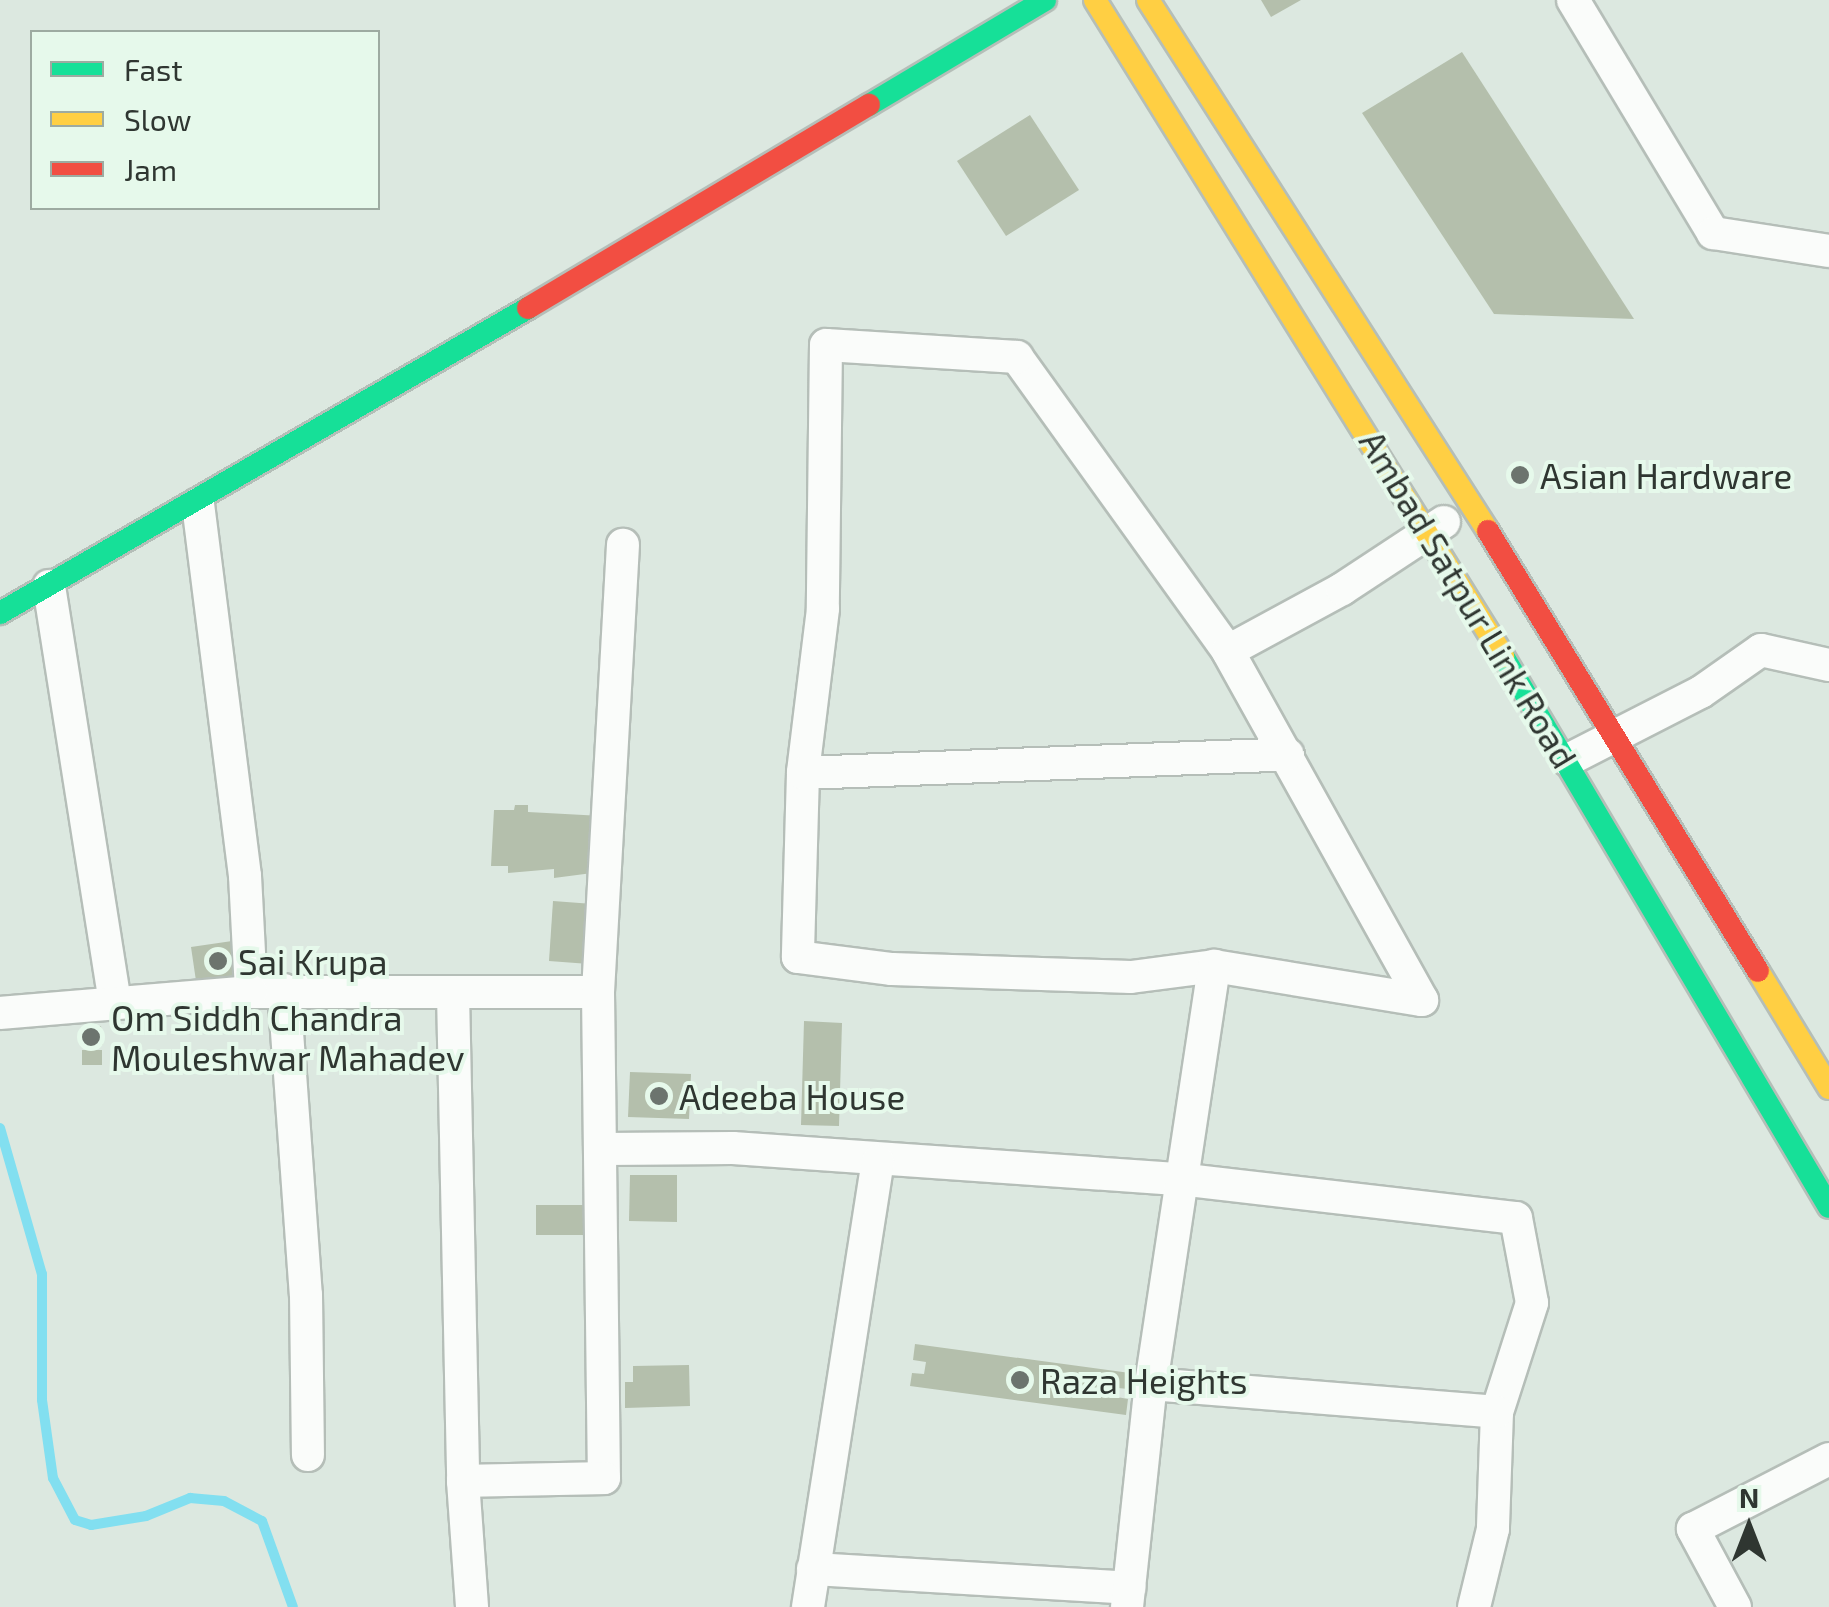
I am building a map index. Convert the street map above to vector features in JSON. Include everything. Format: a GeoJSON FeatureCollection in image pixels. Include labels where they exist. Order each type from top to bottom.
{"type":"FeatureCollection","features":[{"type":"Feature","properties":{"kind":"main road"},"geometry":{"type":"LineString","coordinates":[[0,612],[198,504],[1045,0]]}},
{"type":"Feature","properties":{"kind":"main road","name":"Ambad Satpur Link Road"},"geometry":{"type":"LineString","coordinates":[[1094,0],[1429,531],[1568,760],[1829,1207]]}},
{"type":"Feature","properties":{"kind":"main road","name":"Ambad Satpur Link Road"},"geometry":{"type":"LineString","coordinates":[[1148,0],[1473,505],[1829,1088]]}},
{"type":"Feature","properties":{"kind":"street"},"geometry":{"type":"LineString","coordinates":[[1573,0],[1713,233],[1829,251]]}},
{"type":"Feature","properties":{"kind":"street"},"geometry":{"type":"LineString","coordinates":[[826,346],[1017,357],[1228,651],[1422,1000],[1214,966],[1131,977],[892,968],[798,957],[803,773],[824,609],[826,346]]}},
{"type":"Feature","properties":{"kind":"street"},"geometry":{"type":"LineString","coordinates":[[198,504],[245,876],[268,991],[306,1295],[308,1455]]}},
{"type":"Feature","properties":{"kind":"street"},"geometry":{"type":"LineString","coordinates":[[1228,651],[1342,589],[1473,505]]}},
{"type":"Feature","properties":{"kind":"street"},"geometry":{"type":"LineString","coordinates":[[463,1481],[604,1478],[604,1149],[598,992],[623,546]]}},
{"type":"Feature","properties":{"kind":"street"},"geometry":{"type":"LineString","coordinates":[[49,586],[115,1003]]}},
{"type":"Feature","properties":{"kind":"street"},"geometry":{"type":"LineString","coordinates":[[1568,760],[1701,692],[1761,650],[1829,664]]}},
{"type":"Feature","properties":{"kind":"street"},"geometry":{"type":"LineString","coordinates":[[803,773],[1288,754]]}},
{"type":"Feature","properties":{"kind":"street"},"geometry":{"type":"LineString","coordinates":[[813,1569],[1128,1597],[1151,1384],[1187,1180],[1214,966]]}},
{"type":"Feature","properties":{"kind":"street"},"geometry":{"type":"LineString","coordinates":[[0,1013],[268,991],[598,992]]}},
{"type":"Feature","properties":{"kind":"street"},"geometry":{"type":"LineString","coordinates":[[453,993],[463,1481],[472,1607]]}},
{"type":"Feature","properties":{"kind":"street"},"geometry":{"type":"LineString","coordinates":[[604,1149],[733,1148],[1187,1180],[1516,1218],[1532,1303],[1497,1412],[1493,1529],[1474,1607]]}},
{"type":"Feature","properties":{"kind":"street"},"geometry":{"type":"LineString","coordinates":[[808,1607],[878,1161]]}},
{"type":"Feature","properties":{"kind":"street"},"geometry":{"type":"LineString","coordinates":[[1151,1384],[1497,1412]]}},
{"type":"Feature","properties":{"kind":"street"},"geometry":{"type":"LineString","coordinates":[[1736,1607],[1692,1529],[1829,1460]]}},
{"type":"Feature","properties":{"kind":"building"},"geometry":{"type":"Polygon","coordinates":[[[1261,0],[1301,0],[1271,17],[1261,0]]]}},
{"type":"Feature","properties":{"kind":"building"},"geometry":{"type":"Polygon","coordinates":[[[1462,52],[1634,319],[1494,314],[1362,113],[1462,52]]]}},
{"type":"Feature","properties":{"kind":"building"},"geometry":{"type":"Polygon","coordinates":[[[1030,115],[1079,190],[1006,236],[957,161],[1030,115]]]}},
{"type":"Feature","properties":{"kind":"building"},"geometry":{"type":"Polygon","coordinates":[[[515,805],[528,805],[528,812],[602,816],[600,872],[554,878],[554,869],[508,873],[508,866],[491,866],[494,810],[514,810],[515,805]]]}},
{"type":"Feature","properties":{"kind":"building"},"geometry":{"type":"Polygon","coordinates":[[[553,901],[593,904],[589,964],[549,961],[553,901]]]}},
{"type":"Feature","properties":{"kind":"building","name":"Sai Krupa"},"geometry":{"type":"Polygon","coordinates":[[[239,940],[244,974],[196,981],[191,947],[239,940]]]}},
{"type":"Feature","properties":{"kind":"building"},"geometry":{"type":"Polygon","coordinates":[[[804,1021],[842,1023],[839,1126],[801,1125],[804,1021]]]}},
{"type":"Feature","properties":{"kind":"building","name":"Om Siddh Chandra Mouleshwar Mahadev"},"geometry":{"type":"Polygon","coordinates":[[[101,1026],[103,1045],[81,1046],[80,1028],[101,1026]]]}},
{"type":"Feature","properties":{"kind":"building"},"geometry":{"type":"Polygon","coordinates":[[[82,1050],[102,1050],[102,1065],[82,1065],[82,1050]]]}},
{"type":"Feature","properties":{"kind":"building","name":"Adeeba House"},"geometry":{"type":"Polygon","coordinates":[[[630,1072],[691,1074],[689,1119],[628,1117],[630,1072]]]}},
{"type":"Feature","properties":{"kind":"building"},"geometry":{"type":"Polygon","coordinates":[[[630,1175],[677,1175],[677,1222],[629,1221],[630,1175]]]}},
{"type":"Feature","properties":{"kind":"building"},"geometry":{"type":"Polygon","coordinates":[[[536,1205],[587,1205],[587,1235],[536,1235],[536,1205]]]}},
{"type":"Feature","properties":{"kind":"building","name":"Raza Heights"},"geometry":{"type":"Polygon","coordinates":[[[915,1344],[1130,1373],[1128,1389],[1118,1388],[1117,1397],[1128,1399],[1126,1415],[910,1386],[912,1373],[924,1374],[926,1362],[913,1360],[915,1344]]]}},
{"type":"Feature","properties":{"kind":"building"},"geometry":{"type":"Polygon","coordinates":[[[689,1365],[690,1406],[625,1408],[625,1382],[633,1382],[633,1366],[689,1365]]]}},
{"type":"Feature","properties":{"kind":"waterway"},"geometry":{"type":"LineString","coordinates":[[0,1128],[42,1274],[42,1400],[53,1478],[75,1520],[91,1525],[146,1516],[190,1498],[224,1501],[262,1521],[293,1607]]}},
{"type":"Feature","properties":{"kind":"traffic: fast"},"geometry":{"type":"LineString","coordinates":[[869,105],[1045,0]]}},
{"type":"Feature","properties":{"kind":"traffic: fast"},"geometry":{"type":"LineString","coordinates":[[0,613],[528,308]]}},
{"type":"Feature","properties":{"kind":"traffic: fast"},"geometry":{"type":"LineString","coordinates":[[1503,656],[1829,1207]]}},
{"type":"Feature","properties":{"kind":"traffic: slow"},"geometry":{"type":"LineString","coordinates":[[1095,0],[1503,656]]}},
{"type":"Feature","properties":{"kind":"traffic: slow"},"geometry":{"type":"LineString","coordinates":[[1148,0],[1488,531]]}},
{"type":"Feature","properties":{"kind":"traffic: slow"},"geometry":{"type":"LineString","coordinates":[[1758,971],[1829,1088]]}},
{"type":"Feature","properties":{"kind":"traffic: jam"},"geometry":{"type":"LineString","coordinates":[[528,308],[869,105]]}},
{"type":"Feature","properties":{"kind":"traffic: jam"},"geometry":{"type":"LineString","coordinates":[[1488,531],[1758,971]]}},
{"type":"Feature","properties":{"kind":"place","name":"Asian Hardware"},"geometry":{"type":"Point","coordinates":[1520,475]}},
{"type":"Feature","properties":{"kind":"place","name":"Sai Krupa"},"geometry":{"type":"Point","coordinates":[218,961]}},
{"type":"Feature","properties":{"kind":"place","name":"Om Siddh Chandra Mouleshwar Mahadev"},"geometry":{"type":"Point","coordinates":[91,1037]}},
{"type":"Feature","properties":{"kind":"place","name":"Adeeba House"},"geometry":{"type":"Point","coordinates":[659,1096]}},
{"type":"Feature","properties":{"kind":"place","name":"Raza Heights"},"geometry":{"type":"Point","coordinates":[1020,1380]}}]}
